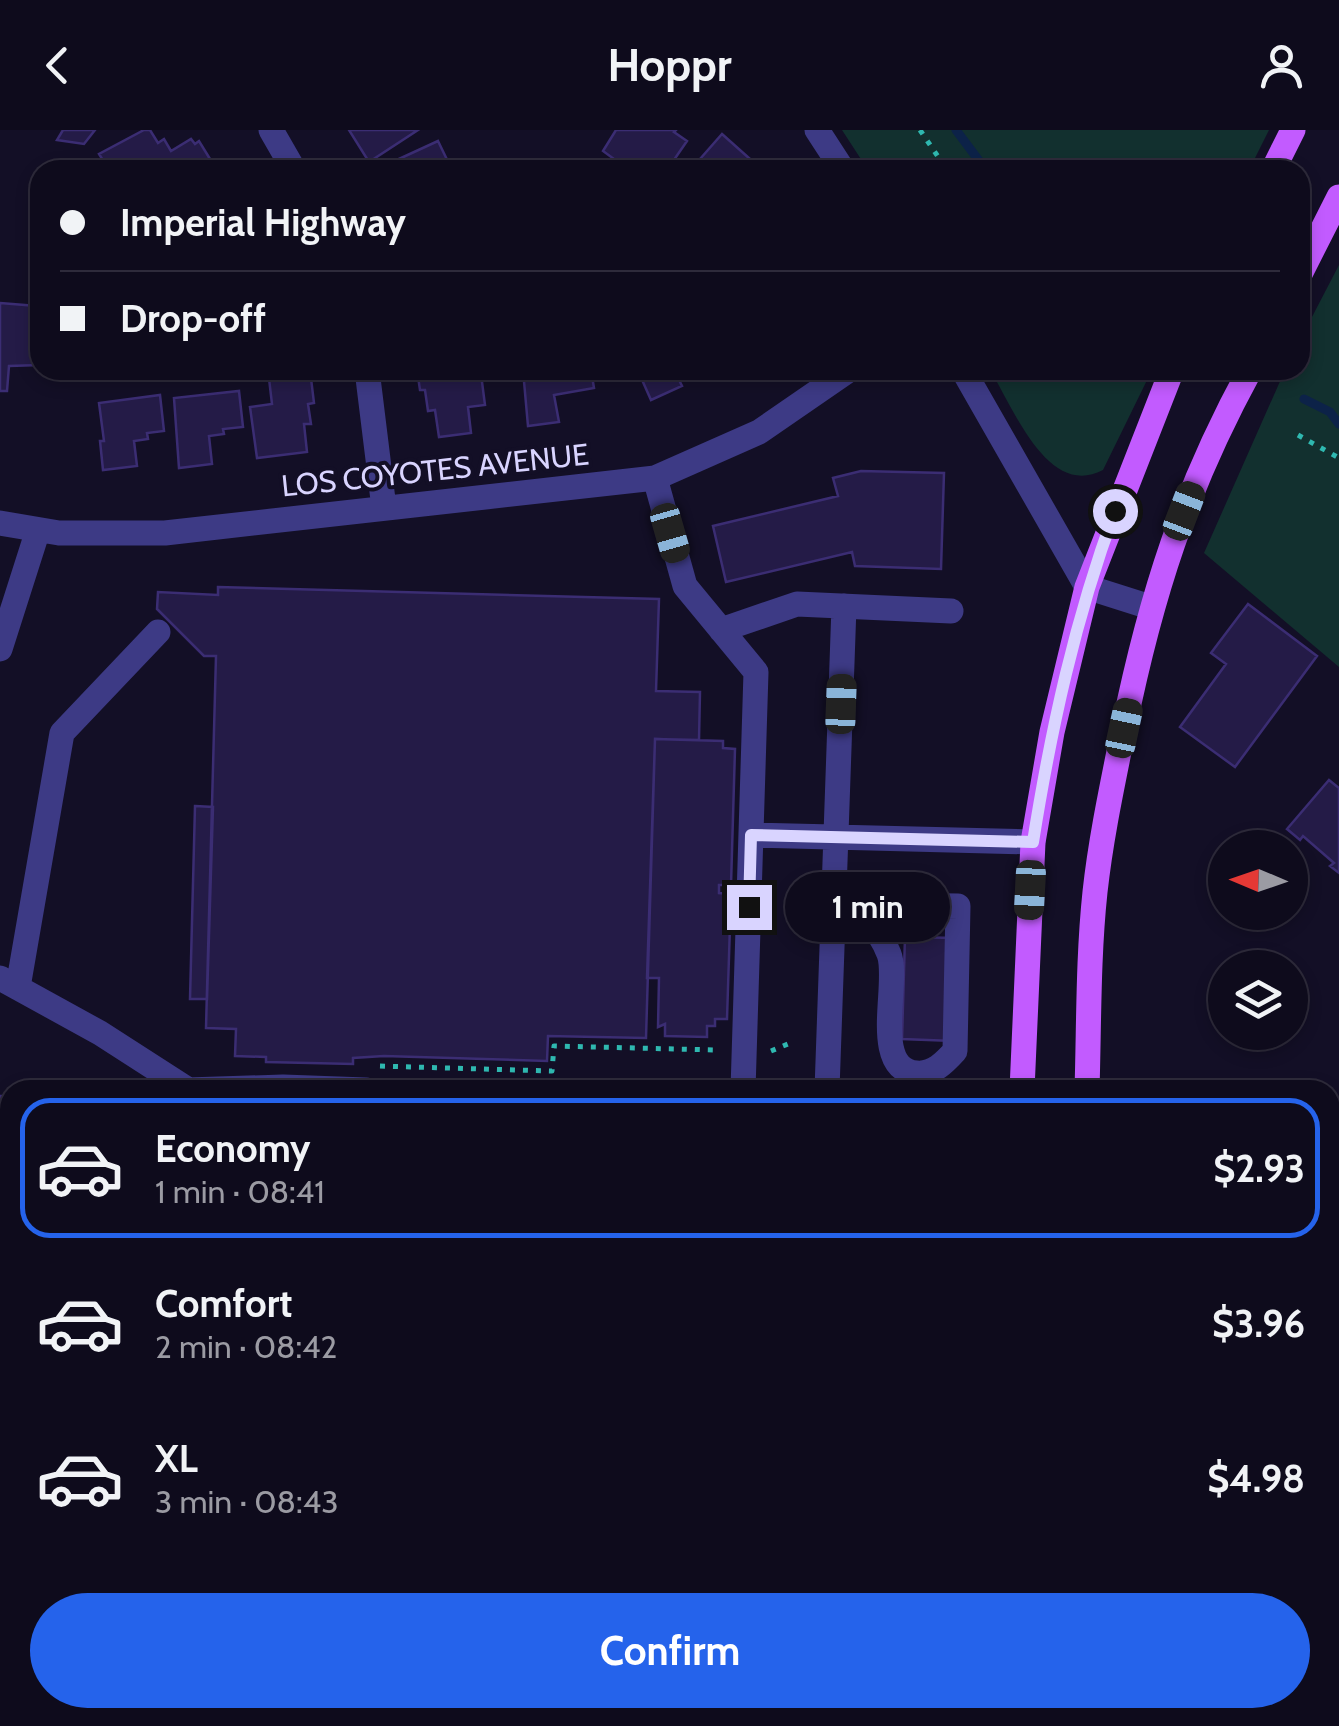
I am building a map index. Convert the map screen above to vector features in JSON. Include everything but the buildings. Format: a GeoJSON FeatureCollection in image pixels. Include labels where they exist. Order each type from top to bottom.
{"type":"FeatureCollection","features":[{"type":"Feature","properties":{"kind":"main road"},"geometry":{"type":"LineString","coordinates":[[1278,160],[1294,130]]}},
{"type":"Feature","properties":{"kind":"main road"},"geometry":{"type":"LineString","coordinates":[[1310,254],[1339,196]]}},
{"type":"Feature","properties":{"kind":"main road"},"geometry":{"type":"LineString","coordinates":[[1022,1080],[1033,842],[1052,732],[1087,587],[1168,380]]}},
{"type":"Feature","properties":{"kind":"main road"},"geometry":{"type":"LineString","coordinates":[[1087,1080],[1091,955],[1100,852],[1150,607],[1199,470],[1245,380]]}},
{"type":"Feature","properties":{"kind":"street"},"geometry":{"type":"LineString","coordinates":[[271,130],[288,160]]}},
{"type":"Feature","properties":{"kind":"street"},"geometry":{"type":"LineString","coordinates":[[817,130],[836,160]]}},
{"type":"Feature","properties":{"kind":"street"},"geometry":{"type":"LineString","coordinates":[[367,380],[384,508]]}},
{"type":"Feature","properties":{"kind":"street","name":"LOS COYOTES AVENUE"},"geometry":{"type":"LineString","coordinates":[[0,523],[59,533],[166,533],[655,478],[759,432],[835,380]]}},
{"type":"Feature","properties":{"kind":"street"},"geometry":{"type":"LineString","coordinates":[[968,380],[1087,587],[1150,607]]}},
{"type":"Feature","properties":{"kind":"street"},"geometry":{"type":"LineString","coordinates":[[655,478],[685,586],[756,672],[743,1080]]}},
{"type":"Feature","properties":{"kind":"street"},"geometry":{"type":"LineString","coordinates":[[0,649],[38,530]]}},
{"type":"Feature","properties":{"kind":"street"},"geometry":{"type":"LineString","coordinates":[[721,630],[797,604],[951,611]]}},
{"type":"Feature","properties":{"kind":"street"},"geometry":{"type":"LineString","coordinates":[[827,1080],[844,606]]}},
{"type":"Feature","properties":{"kind":"street"},"geometry":{"type":"LineString","coordinates":[[158,632],[62,733],[9,982],[173,1080]]}},
{"type":"Feature","properties":{"kind":"street"},"geometry":{"type":"LineString","coordinates":[[751,835],[1033,842]]}},
{"type":"Feature","properties":{"kind":"street"},"geometry":{"type":"LineString","coordinates":[[834,904],[958,906],[955,1051],[942,1065],[926,1074],[910,1073],[898,1063],[890,1044],[891,957],[871,922],[834,904]]}},
{"type":"Feature","properties":{"kind":"path"},"geometry":{"type":"LineString","coordinates":[[920,130],[941,160]]}},
{"type":"Feature","properties":{"kind":"path"},"geometry":{"type":"LineString","coordinates":[[1298,435],[1339,458]]}},
{"type":"Feature","properties":{"kind":"path"},"geometry":{"type":"LineString","coordinates":[[763,1054],[788,1044]]}},
{"type":"Feature","properties":{"kind":"path"},"geometry":{"type":"LineString","coordinates":[[380,1066],[552,1070],[554,1046],[708,1052],[720,1049]]}},
{"type":"Feature","properties":{"kind":"green space"},"geometry":{"type":"Polygon","coordinates":[[[842,130],[1269,130],[1254,160],[862,160],[842,130]]]}},
{"type":"Feature","properties":{"kind":"green space"},"geometry":{"type":"Polygon","coordinates":[[[1339,265],[1339,667],[1204,553],[1281,380],[1310,380],[1310,321],[1339,265]]]}},
{"type":"Feature","properties":{"kind":"green space"},"geometry":{"type":"Polygon","coordinates":[[[996,380],[1147,380],[1103,470],[1083,476],[1066,472],[1049,461],[1022,426],[996,380]]]}},
{"type":"Feature","properties":{"kind":"waterway"},"geometry":{"type":"LineString","coordinates":[[956,130],[978,160]]}},
{"type":"Feature","properties":{"kind":"waterway"},"geometry":{"type":"LineString","coordinates":[[1304,399],[1330,412],[1339,424]]}},
{"type":"Feature","properties":{"kind":"route"},"geometry":{"type":"LineString","coordinates":[[749,907],[751,835],[1033,842],[1052,732],[1087,587],[1115,511]]}}]}
